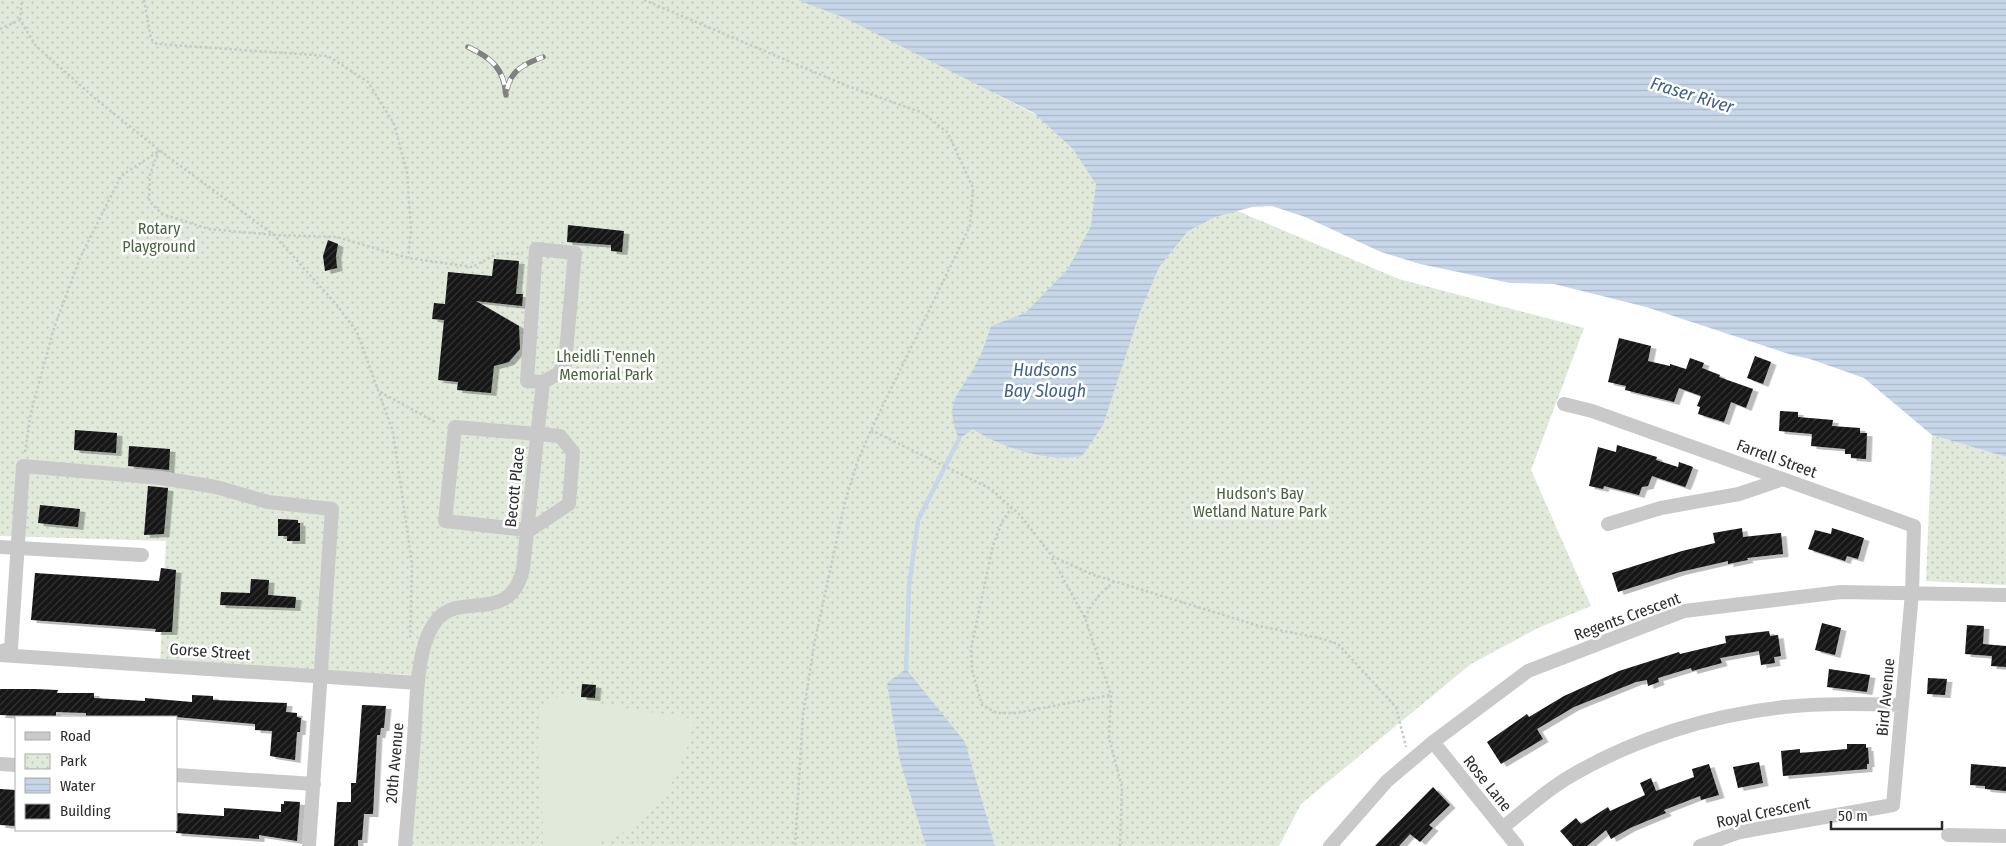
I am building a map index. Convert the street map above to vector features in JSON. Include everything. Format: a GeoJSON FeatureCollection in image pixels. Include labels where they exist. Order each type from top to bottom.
{"type":"FeatureCollection","features":[{"type":"Feature","properties":{"kind":"street"},"geometry":{"type":"LineString","coordinates":[[531,252],[575,253],[564,363],[558,374],[543,382],[527,380],[531,252]]}},
{"type":"Feature","properties":{"kind":"street","name":"Becott Place"},"geometry":{"type":"LineString","coordinates":[[418,683],[424,648],[429,632],[437,619],[449,611],[500,601],[511,594],[519,584],[527,531],[543,382]]}},
{"type":"Feature","properties":{"kind":"street","name":"Farrell Street"},"geometry":{"type":"LineString","coordinates":[[1564,404],[1592,410],[1914,526],[1912,593]]}},
{"type":"Feature","properties":{"kind":"street"},"geometry":{"type":"LineString","coordinates":[[455,427],[560,436],[573,452],[569,504],[527,531],[445,522],[455,427]]}},
{"type":"Feature","properties":{"kind":"street"},"geometry":{"type":"LineString","coordinates":[[0,653],[11,648],[23,466],[161,478],[216,487],[268,502],[332,509],[309,846]]}},
{"type":"Feature","properties":{"kind":"street"},"geometry":{"type":"LineString","coordinates":[[1608,524],[1661,508],[1739,494],[1783,479]]}},
{"type":"Feature","properties":{"kind":"street"},"geometry":{"type":"LineString","coordinates":[[0,547],[142,555]]}},
{"type":"Feature","properties":{"kind":"street","name":"Regents Crescent"},"geometry":{"type":"LineString","coordinates":[[1330,846],[1387,781],[1432,742],[1528,671],[1684,611],[1841,592],[2006,594]]}},
{"type":"Feature","properties":{"kind":"street","name":"Bird Avenue"},"geometry":{"type":"LineString","coordinates":[[1893,805],[1912,593]]}},
{"type":"Feature","properties":{"kind":"street","name":"Gorse Street"},"geometry":{"type":"LineString","coordinates":[[0,653],[418,683]]}},
{"type":"Feature","properties":{"kind":"street","name":"20th Avenue"},"geometry":{"type":"LineString","coordinates":[[405,846],[418,683]]}},
{"type":"Feature","properties":{"kind":"street"},"geometry":{"type":"LineString","coordinates":[[1502,828],[1567,778],[1606,756],[1641,741],[1741,713],[1838,704],[1902,705]]}},
{"type":"Feature","properties":{"kind":"street","name":"Rose Lane"},"geometry":{"type":"LineString","coordinates":[[1432,742],[1517,846]]}},
{"type":"Feature","properties":{"kind":"street"},"geometry":{"type":"LineString","coordinates":[[0,764],[15,765]]}},
{"type":"Feature","properties":{"kind":"street"},"geometry":{"type":"LineString","coordinates":[[178,775],[314,784]]}},
{"type":"Feature","properties":{"kind":"street","name":"Royal Crescent"},"geometry":{"type":"LineString","coordinates":[[1700,846],[1740,832],[1893,805]]}},
{"type":"Feature","properties":{"kind":"street"},"geometry":{"type":"LineString","coordinates":[[1948,835],[1999,839]]}},
{"type":"Feature","properties":{"kind":"path"},"geometry":{"type":"LineString","coordinates":[[22,0],[20,20],[36,46],[97,100],[159,150],[274,235],[336,304],[357,332],[393,432],[412,564],[410,646]]}},
{"type":"Feature","properties":{"kind":"path"},"geometry":{"type":"LineString","coordinates":[[144,0],[151,39],[157,44],[328,56],[368,82],[394,124],[407,172],[411,230],[408,258]]}},
{"type":"Feature","properties":{"kind":"path"},"geometry":{"type":"LineString","coordinates":[[644,0],[845,85],[923,113],[948,133],[973,188],[970,226],[871,430],[857,463],[845,502],[812,656],[803,715],[795,846]]}},
{"type":"Feature","properties":{"kind":"path"},"geometry":{"type":"LineString","coordinates":[[0,29],[20,20]]}},
{"type":"Feature","properties":{"kind":"path"},"geometry":{"type":"LineString","coordinates":[[159,150],[150,174],[149,201],[162,214],[209,229],[274,235],[337,237],[408,258],[472,267],[499,252],[531,252]]}},
{"type":"Feature","properties":{"kind":"path"},"geometry":{"type":"LineString","coordinates":[[23,466],[31,412],[54,328],[80,258],[120,176],[159,150]]}},
{"type":"Feature","properties":{"kind":"path"},"geometry":{"type":"LineString","coordinates":[[379,392],[437,423]]}},
{"type":"Feature","properties":{"kind":"path"},"geometry":{"type":"LineString","coordinates":[[871,430],[912,452],[992,489],[1020,515],[1052,556],[1084,618],[1111,695],[1109,738],[1122,787],[1120,846]]}},
{"type":"Feature","properties":{"kind":"path"},"geometry":{"type":"LineString","coordinates":[[1012,507],[1002,522],[993,545],[971,649],[972,670],[982,705],[997,713],[1016,713],[1111,695]]}},
{"type":"Feature","properties":{"kind":"path"},"geometry":{"type":"LineString","coordinates":[[1052,556],[1091,574],[1259,626],[1319,638],[1338,644],[1396,707],[1406,749],[1414,758]]}},
{"type":"Feature","properties":{"kind":"path"},"geometry":{"type":"LineString","coordinates":[[1084,618],[1102,590],[1115,581]]}},
{"type":"Feature","properties":{"kind":"green space","name":"Lheidli T'enneh Memorial Park"},"geometry":{"type":"Polygon","coordinates":[[[0,0],[810,0],[878,31],[1133,167],[1399,279],[1584,328],[1531,470],[1591,606],[1538,628],[1471,664],[1301,804],[1279,846],[400,846],[411,675],[160,664],[166,541],[0,536],[0,0]]]}},
{"type":"Feature","properties":{"kind":"green space"},"geometry":{"type":"Polygon","coordinates":[[[1932,435],[2006,457],[2006,585],[1926,581],[1932,435]]]}},
{"type":"Feature","properties":{"kind":"green space"},"geometry":{"type":"Polygon","coordinates":[[[560,695],[595,698],[601,704],[694,719],[682,762],[660,800],[645,817],[628,830],[608,840],[585,846],[543,846],[541,755],[537,750],[541,710],[560,695]]]}},
{"type":"Feature","properties":{"kind":"water","name":"Fraser River"},"geometry":{"type":"Polygon","coordinates":[[[798,0],[2006,0],[2006,457],[1932,435],[1864,378],[1810,359],[1792,355],[1646,307],[1554,284],[1510,283],[1420,264],[1381,252],[1305,217],[1272,206],[1252,207],[1215,217],[1188,231],[1159,267],[1140,312],[1103,425],[1082,456],[1069,458],[1025,452],[996,442],[973,429],[959,439],[952,414],[953,405],[979,358],[991,326],[1025,313],[1068,269],[1091,226],[1096,184],[1073,149],[1034,113],[845,18],[798,0]]]}},
{"type":"Feature","properties":{"kind":"water"},"geometry":{"type":"Polygon","coordinates":[[[906,669],[965,742],[995,846],[926,846],[900,761],[887,683],[906,669]]]}},
{"type":"Feature","properties":{"kind":"building"},"geometry":{"type":"Polygon","coordinates":[[[568,225],[624,231],[622,252],[611,251],[611,245],[567,242],[568,225]]]}},
{"type":"Feature","properties":{"kind":"building"},"geometry":{"type":"Polygon","coordinates":[[[328,240],[338,244],[337,268],[325,271],[323,256],[328,240]]]}},
{"type":"Feature","properties":{"kind":"building"},"geometry":{"type":"Polygon","coordinates":[[[494,259],[519,261],[516,294],[523,294],[522,306],[476,301],[519,326],[520,349],[509,362],[494,366],[491,393],[457,390],[458,382],[438,380],[444,320],[432,319],[434,303],[445,304],[448,272],[492,276],[494,259]]]}},
{"type":"Feature","properties":{"kind":"building"},"geometry":{"type":"Polygon","coordinates":[[[1619,338],[1651,346],[1648,361],[1670,366],[1670,364],[1686,369],[1690,358],[1704,363],[1702,368],[1720,375],[1719,377],[1753,389],[1746,408],[1731,402],[1724,422],[1698,414],[1700,407],[1697,406],[1701,396],[1679,388],[1674,402],[1625,390],[1626,386],[1608,382],[1619,338]]]}},
{"type":"Feature","properties":{"kind":"building"},"geometry":{"type":"Polygon","coordinates":[[[1755,356],[1771,362],[1763,384],[1747,378],[1755,356]]]}},
{"type":"Feature","properties":{"kind":"building"},"geometry":{"type":"Polygon","coordinates":[[[1780,411],[1798,412],[1798,417],[1833,420],[1832,426],[1860,428],[1860,433],[1867,433],[1866,459],[1851,458],[1851,454],[1845,454],[1845,449],[1811,446],[1812,434],[1779,431],[1780,411]]]}},
{"type":"Feature","properties":{"kind":"building"},"geometry":{"type":"Polygon","coordinates":[[[75,430],[117,433],[116,453],[74,450],[75,430]]]}},
{"type":"Feature","properties":{"kind":"building"},"geometry":{"type":"Polygon","coordinates":[[[1617,445],[1657,457],[1656,460],[1678,467],[1679,462],[1693,467],[1685,487],[1652,476],[1648,486],[1642,487],[1639,495],[1604,486],[1603,489],[1589,486],[1598,447],[1616,452],[1617,445]]]}},
{"type":"Feature","properties":{"kind":"building"},"geometry":{"type":"Polygon","coordinates":[[[129,446],[170,449],[169,470],[128,466],[129,446]]]}},
{"type":"Feature","properties":{"kind":"building"},"geometry":{"type":"Polygon","coordinates":[[[148,486],[168,488],[164,534],[144,535],[148,486]]]}},
{"type":"Feature","properties":{"kind":"building"},"geometry":{"type":"Polygon","coordinates":[[[40,505],[80,509],[78,527],[38,523],[40,505]]]}},
{"type":"Feature","properties":{"kind":"building"},"geometry":{"type":"Polygon","coordinates":[[[278,519],[298,520],[298,523],[300,523],[300,541],[287,541],[287,536],[278,536],[278,519]]]}},
{"type":"Feature","properties":{"kind":"building"},"geometry":{"type":"Polygon","coordinates":[[[1742,528],[1743,537],[1781,533],[1783,554],[1747,558],[1748,560],[1728,564],[1728,561],[1680,572],[1618,592],[1612,573],[1682,551],[1715,543],[1713,533],[1742,528]]]}},
{"type":"Feature","properties":{"kind":"building"},"geometry":{"type":"Polygon","coordinates":[[[1832,528],[1864,538],[1858,559],[1847,556],[1845,561],[1808,549],[1815,530],[1831,534],[1832,528]]]}},
{"type":"Feature","properties":{"kind":"building"},"geometry":{"type":"Polygon","coordinates":[[[161,568],[176,570],[172,632],[155,632],[156,629],[31,620],[35,573],[159,581],[161,568]]]}},
{"type":"Feature","properties":{"kind":"building"},"geometry":{"type":"Polygon","coordinates":[[[251,579],[269,580],[268,595],[296,597],[295,608],[220,605],[221,592],[250,593],[251,579]]]}},
{"type":"Feature","properties":{"kind":"building"},"geometry":{"type":"Polygon","coordinates":[[[1822,623],[1841,628],[1835,655],[1815,650],[1822,623]]]}},
{"type":"Feature","properties":{"kind":"building"},"geometry":{"type":"Polygon","coordinates":[[[1967,625],[1984,626],[1983,644],[2006,646],[2006,667],[1991,666],[1992,656],[1965,654],[1967,625]]]}},
{"type":"Feature","properties":{"kind":"building"},"geometry":{"type":"Polygon","coordinates":[[[1769,631],[1770,636],[1778,635],[1781,656],[1774,657],[1775,663],[1761,665],[1759,651],[1720,658],[1722,663],[1692,671],[1691,668],[1658,678],[1659,682],[1648,686],[1647,680],[1636,682],[1574,707],[1537,729],[1543,739],[1501,764],[1487,742],[1527,714],[1529,717],[1564,696],[1619,671],[1679,652],[1680,654],[1726,643],[1725,636],[1769,631]]]}},
{"type":"Feature","properties":{"kind":"building"},"geometry":{"type":"Polygon","coordinates":[[[1829,669],[1870,675],[1867,692],[1827,687],[1829,669]]]}},
{"type":"Feature","properties":{"kind":"building"},"geometry":{"type":"Polygon","coordinates":[[[1928,678],[1947,679],[1945,695],[1927,694],[1928,678]]]}},
{"type":"Feature","properties":{"kind":"building"},"geometry":{"type":"Polygon","coordinates":[[[582,684],[596,685],[595,698],[581,697],[582,684]]]}},
{"type":"Feature","properties":{"kind":"building"},"geometry":{"type":"Polygon","coordinates":[[[0,689],[35,689],[58,690],[57,693],[94,693],[94,698],[145,701],[145,698],[192,702],[192,695],[213,696],[213,700],[287,703],[286,712],[297,713],[297,717],[301,718],[300,732],[297,732],[295,760],[270,756],[272,731],[255,730],[255,724],[178,716],[86,716],[86,713],[56,712],[56,716],[0,715],[0,689]]]}},
{"type":"Feature","properties":{"kind":"building"},"geometry":{"type":"Polygon","coordinates":[[[362,705],[386,706],[384,728],[381,728],[380,735],[377,735],[373,814],[364,814],[362,840],[358,840],[358,846],[334,846],[337,802],[351,802],[351,783],[356,783],[362,705]]]}},
{"type":"Feature","properties":{"kind":"building"},"geometry":{"type":"Polygon","coordinates":[[[1847,744],[1866,744],[1869,764],[1867,764],[1867,769],[1783,776],[1781,751],[1800,749],[1800,753],[1847,749],[1847,744]]]}},
{"type":"Feature","properties":{"kind":"building"},"geometry":{"type":"Polygon","coordinates":[[[1759,762],[1763,783],[1738,788],[1733,767],[1759,762]]]}},
{"type":"Feature","properties":{"kind":"building"},"geometry":{"type":"Polygon","coordinates":[[[1709,764],[1719,795],[1701,800],[1700,796],[1664,810],[1666,813],[1630,828],[1611,839],[1606,830],[1587,846],[1573,846],[1560,831],[1576,818],[1581,824],[1608,807],[1610,811],[1645,795],[1640,783],[1651,778],[1656,791],[1694,777],[1692,769],[1709,764]]]}},
{"type":"Feature","properties":{"kind":"building"},"geometry":{"type":"Polygon","coordinates":[[[1971,764],[2006,767],[2006,791],[1970,785],[1971,764]]]}},
{"type":"Feature","properties":{"kind":"building"},"geometry":{"type":"Polygon","coordinates":[[[1433,787],[1450,805],[1429,825],[1433,828],[1420,842],[1410,834],[1399,846],[1375,846],[1433,787]]]}},
{"type":"Feature","properties":{"kind":"building"},"geometry":{"type":"Polygon","coordinates":[[[0,789],[15,790],[15,826],[0,825],[0,789]]]}},
{"type":"Feature","properties":{"kind":"building"},"geometry":{"type":"Polygon","coordinates":[[[284,801],[300,802],[297,841],[259,835],[259,839],[176,833],[178,831],[178,813],[224,816],[224,808],[281,812],[281,804],[284,804],[284,801]]]}},
{"type":"Feature","properties":{"kind":"waterway","name":"Hudsons Bay Slough"},"geometry":{"type":"LineString","coordinates":[[906,669],[909,586],[918,520],[959,439]]}},
{"type":"Feature","properties":{"kind":"railway"},"geometry":{"type":"LineString","coordinates":[[468,47],[484,55],[495,65],[503,78],[506,95]]}},
{"type":"Feature","properties":{"kind":"railway"},"geometry":{"type":"LineString","coordinates":[[507,89],[512,77],[520,68],[543,57]]}},
{"type":"Feature","properties":{"kind":"park label","name":"Rotary Playground"},"geometry":{"type":"Point","coordinates":[159,237]}},
{"type":"Feature","properties":{"kind":"park label","name":"Hudson's Bay Wetland Nature Park"},"geometry":{"type":"Point","coordinates":[1260,502]}}]}
